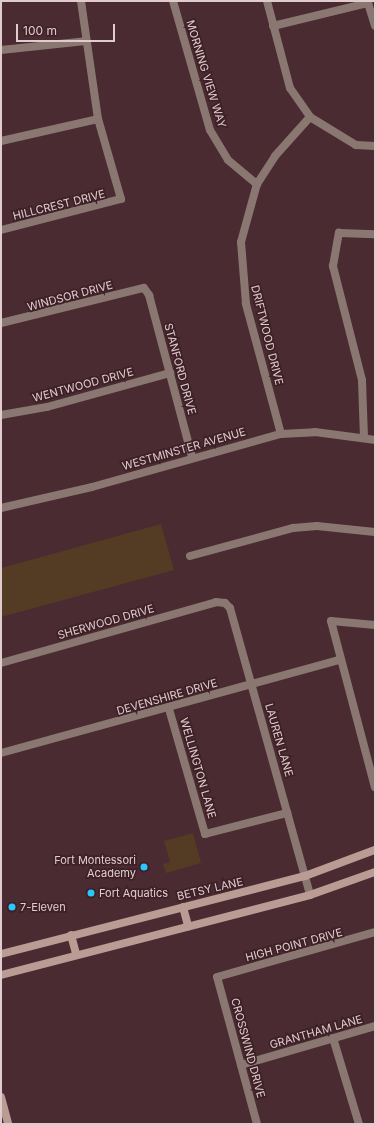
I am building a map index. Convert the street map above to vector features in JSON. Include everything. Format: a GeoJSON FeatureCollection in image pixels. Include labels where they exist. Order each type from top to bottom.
{"type":"FeatureCollection","features":[{"type":"Feature","properties":{"kind":"main road","name":"BETSY LANE"},"geometry":{"type":"LineString","coordinates":[[1,954],[305,876],[375,850]]}},
{"type":"Feature","properties":{"kind":"main road"},"geometry":{"type":"LineString","coordinates":[[1,975],[76,954],[310,895],[375,872]]}},
{"type":"Feature","properties":{"kind":"main road"},"geometry":{"type":"LineString","coordinates":[[183,907],[188,926]]}},
{"type":"Feature","properties":{"kind":"main road"},"geometry":{"type":"LineString","coordinates":[[71,935],[76,954]]}},
{"type":"Feature","properties":{"kind":"main road"},"geometry":{"type":"LineString","coordinates":[[1,1097],[8,1124]]}},
{"type":"Feature","properties":{"kind":"street"},"geometry":{"type":"LineString","coordinates":[[1,141],[98,119],[81,1]]}},
{"type":"Feature","properties":{"kind":"street","name":"MORNING VIEW WAY"},"geometry":{"type":"LineString","coordinates":[[173,1],[210,130],[228,160],[257,184]]}},
{"type":"Feature","properties":{"kind":"street"},"geometry":{"type":"LineString","coordinates":[[268,1],[273,26],[290,88],[310,117],[356,145],[375,146]]}},
{"type":"Feature","properties":{"kind":"street"},"geometry":{"type":"LineString","coordinates":[[273,26],[368,4],[375,26]]}},
{"type":"Feature","properties":{"kind":"street"},"geometry":{"type":"LineString","coordinates":[[1,50],[86,41]]}},
{"type":"Feature","properties":{"kind":"street","name":"DRIFTWOOD DRIVE"},"geometry":{"type":"LineString","coordinates":[[281,434],[246,304],[242,272],[241,242],[257,184],[275,156],[310,117]]}},
{"type":"Feature","properties":{"kind":"street","name":"HILLCREST DRIVE"},"geometry":{"type":"LineString","coordinates":[[1,230],[121,199],[98,119]]}},
{"type":"Feature","properties":{"kind":"street"},"geometry":{"type":"LineString","coordinates":[[364,438],[362,380],[333,266],[339,233],[375,234]]}},
{"type":"Feature","properties":{"kind":"street","name":"WINDSOR DRIVE"},"geometry":{"type":"LineString","coordinates":[[1,323],[144,288]]}},
{"type":"Feature","properties":{"kind":"street","name":"STANFORD DRIVE"},"geometry":{"type":"LineString","coordinates":[[144,288],[149,295],[192,457]]}},
{"type":"Feature","properties":{"kind":"street","name":"WENTWOOD DRIVE"},"geometry":{"type":"LineString","coordinates":[[1,415],[47,407],[170,373]]}},
{"type":"Feature","properties":{"kind":"street","name":"WESTMINSTER AVENUE"},"geometry":{"type":"LineString","coordinates":[[1,508],[92,487],[192,457],[281,434],[315,432],[375,440]]}},
{"type":"Feature","properties":{"kind":"street"},"geometry":{"type":"LineString","coordinates":[[190,556],[293,528],[334,527],[375,532]]}},
{"type":"Feature","properties":{"kind":"street","name":"SHERWOOD DRIVE"},"geometry":{"type":"LineString","coordinates":[[1,663],[216,602]]}},
{"type":"Feature","properties":{"kind":"street","name":"LAUREN LANE"},"geometry":{"type":"LineString","coordinates":[[216,602],[230,608],[310,895]]}},
{"type":"Feature","properties":{"kind":"street"},"geometry":{"type":"LineString","coordinates":[[375,625],[331,621],[339,660],[375,788]]}},
{"type":"Feature","properties":{"kind":"street","name":"DEVENSHIRE DRIVE"},"geometry":{"type":"LineString","coordinates":[[1,752],[169,709],[251,684],[339,660]]}},
{"type":"Feature","properties":{"kind":"street","name":"WELLINGTON LANE"},"geometry":{"type":"LineString","coordinates":[[169,709],[205,834],[287,812]]}},
{"type":"Feature","properties":{"kind":"street","name":"HIGH POINT DRIVE"},"geometry":{"type":"LineString","coordinates":[[217,977],[375,932]]}},
{"type":"Feature","properties":{"kind":"street","name":"CROSSWIND DRIVE"},"geometry":{"type":"LineString","coordinates":[[217,977],[257,1124]]}},
{"type":"Feature","properties":{"kind":"street","name":"GRANTHAM LANE"},"geometry":{"type":"LineString","coordinates":[[241,1065],[375,1026]]}},
{"type":"Feature","properties":{"kind":"street"},"geometry":{"type":"LineString","coordinates":[[333,1038],[360,1124]]}},
{"type":"Feature","properties":{"kind":"shaded area"},"geometry":{"type":"Polygon","coordinates":[[[161,524],[174,570],[1,617],[1,568],[161,524]]]}},
{"type":"Feature","properties":{"kind":"shaded area"},"geometry":{"type":"Polygon","coordinates":[[[193,833],[201,863],[166,873],[163,864],[170,862],[164,841],[193,833]]]}},
{"type":"Feature","properties":{"kind":"place","name":"Fort Montessori Academy"},"geometry":{"type":"Point","coordinates":[144,867]}},
{"type":"Feature","properties":{"kind":"place","name":"Fort Aquatics"},"geometry":{"type":"Point","coordinates":[91,893]}},
{"type":"Feature","properties":{"kind":"place","name":"7-Eleven"},"geometry":{"type":"Point","coordinates":[12,907]}}]}
